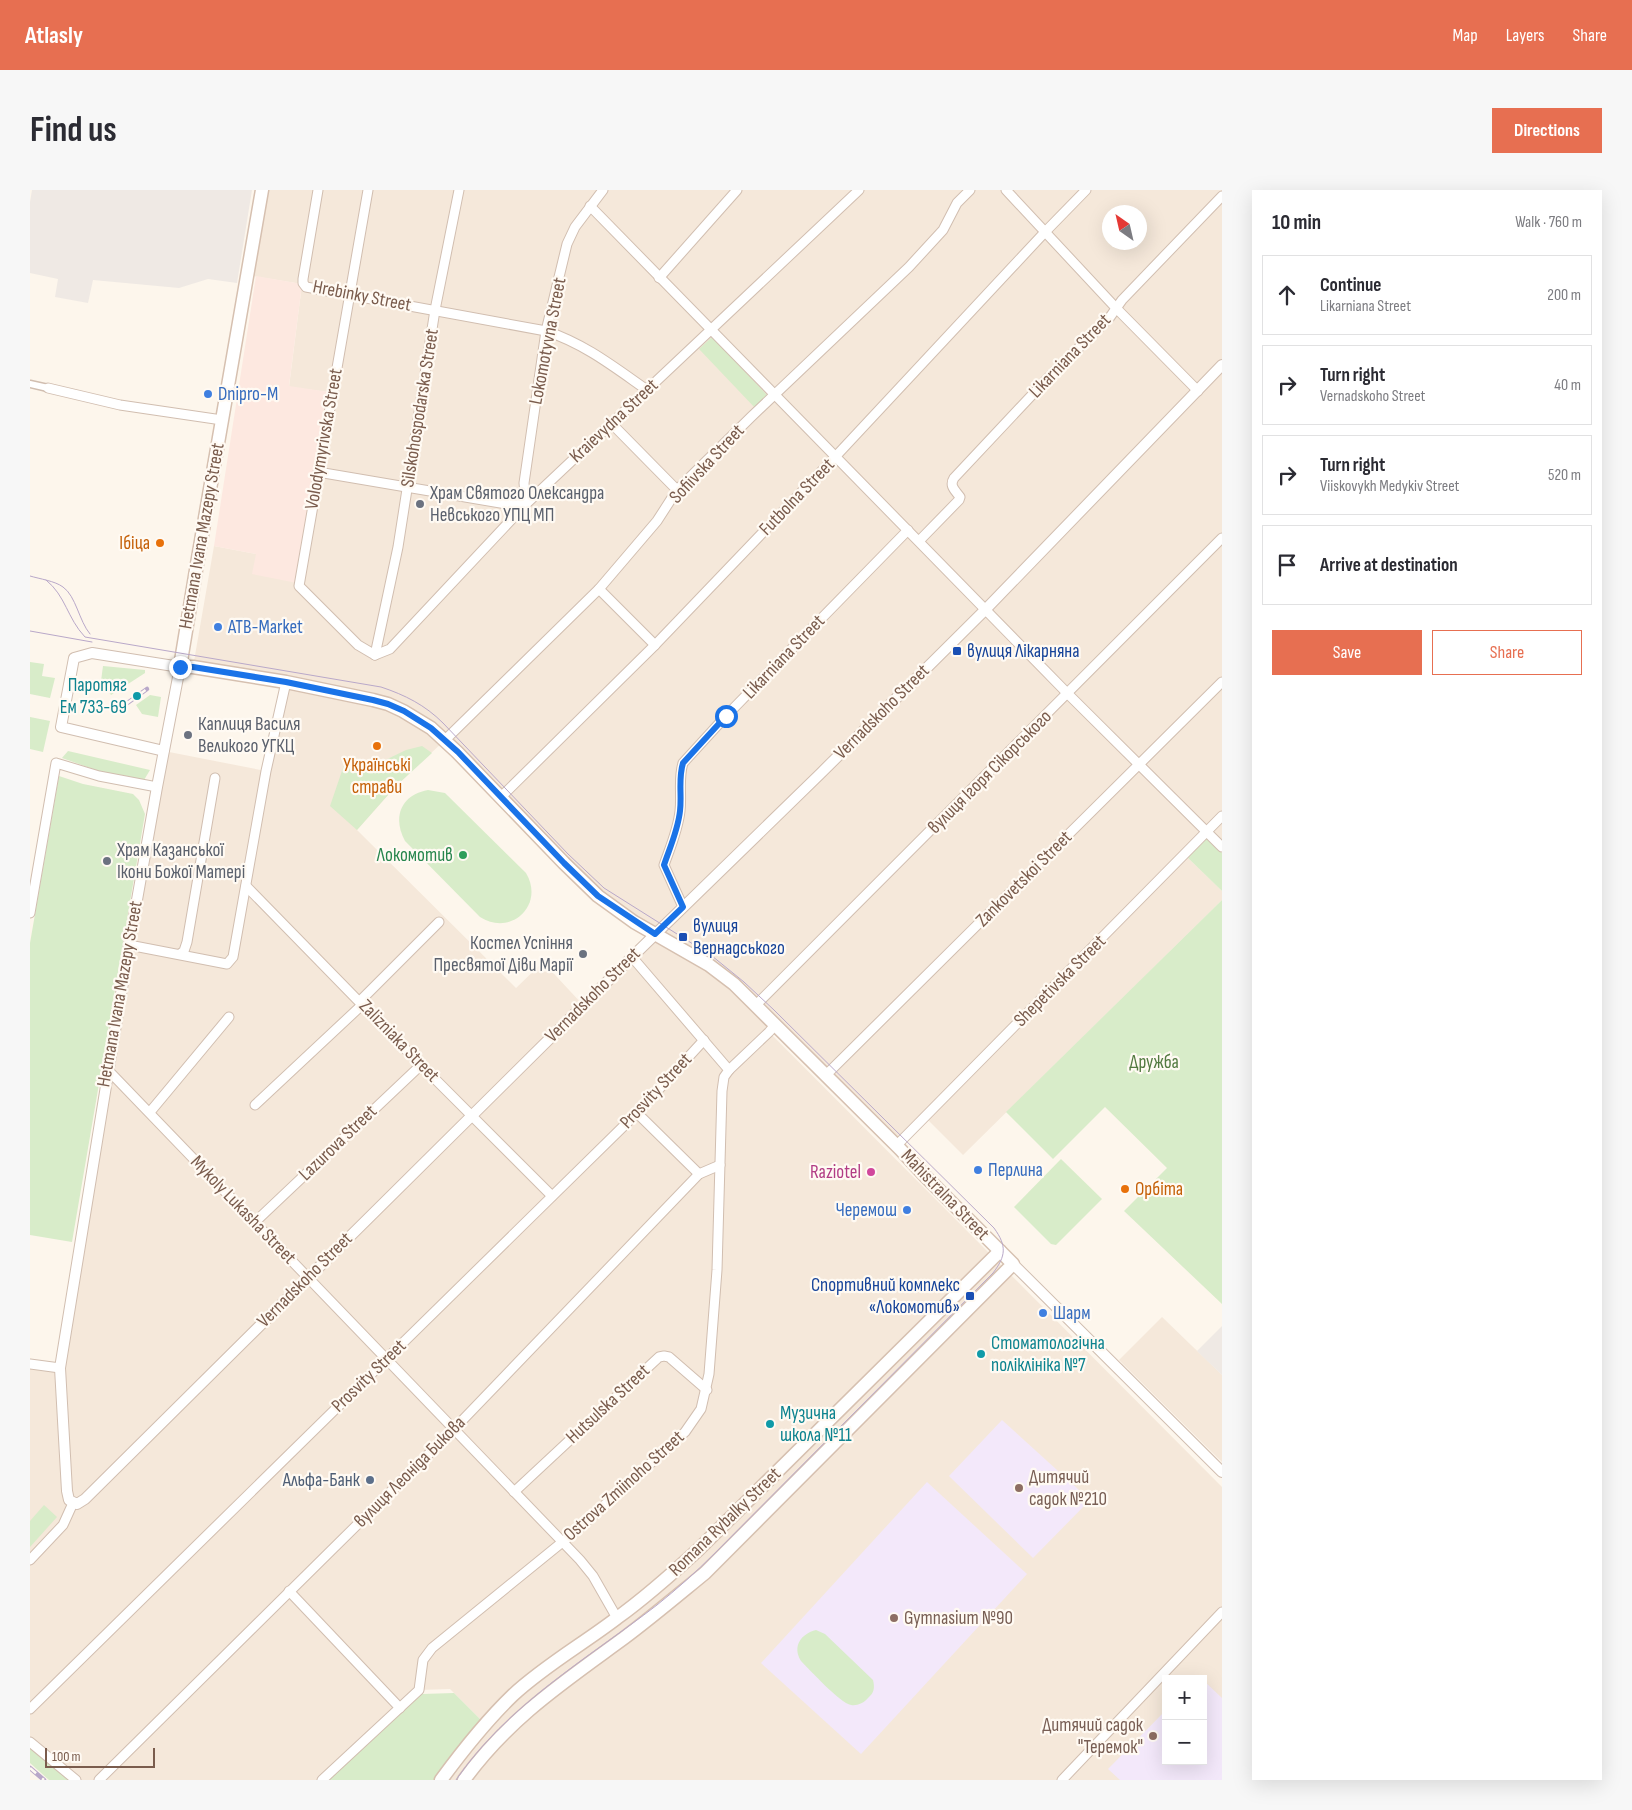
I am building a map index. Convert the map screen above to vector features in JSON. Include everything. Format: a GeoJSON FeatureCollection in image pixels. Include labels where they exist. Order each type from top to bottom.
{"type":"FeatureCollection","features":[{"type":"Feature","properties":{"kind":"main road","name":"Hetmana Ivana Mazepy Street"},"geometry":{"type":"LineString","coordinates":[[180,667],[262,190]]}},
{"type":"Feature","properties":{"kind":"main road","name":"Mahistralna Street"},"geometry":{"type":"LineString","coordinates":[[180,667],[193,667],[286,682],[388,704],[404,711],[431,728],[598,896],[655,934],[722,974],[756,1005],[1013,1264]]}},
{"type":"Feature","properties":{"kind":"main road","name":"Romana Rybalky Street"},"geometry":{"type":"LineString","coordinates":[[442,1780],[485,1723],[514,1694],[666,1580],[1000,1251]]}},
{"type":"Feature","properties":{"kind":"main road","name":"Romana Rybalky Street"},"geometry":{"type":"LineString","coordinates":[[464,1780],[501,1736],[543,1697],[636,1628],[705,1572],[1013,1264]]}},
{"type":"Feature","properties":{"kind":"street","name":"Hrebinky Street"},"geometry":{"type":"LineString","coordinates":[[318,190],[303,284],[306,287],[546,331],[586,347],[647,390]]}},
{"type":"Feature","properties":{"kind":"street","name":"Volodymyrivska Street"},"geometry":{"type":"LineString","coordinates":[[368,190],[299,586],[358,644],[376,655]]}},
{"type":"Feature","properties":{"kind":"street","name":"Silskohospodarska Street"},"geometry":{"type":"LineString","coordinates":[[376,655],[398,547],[436,310],[459,190]]}},
{"type":"Feature","properties":{"kind":"street","name":"Lokomotyvna Street"},"geometry":{"type":"LineString","coordinates":[[526,504],[524,483],[546,331],[567,244],[575,227],[603,190]]}},
{"type":"Feature","properties":{"kind":"street"},"geometry":{"type":"LineString","coordinates":[[659,278],[737,190]]}},
{"type":"Feature","properties":{"kind":"street","name":"Kraievydna Street"},"geometry":{"type":"LineString","coordinates":[[376,655],[390,650],[526,504],[859,190]]}},
{"type":"Feature","properties":{"kind":"street","name":"Sofiivska Street"},"geometry":{"type":"LineString","coordinates":[[445,740],[599,589],[657,521],[677,490],[909,267],[943,230],[957,203],[970,190]]}},
{"type":"Feature","properties":{"kind":"street"},"geometry":{"type":"LineString","coordinates":[[1006,190],[1116,308],[1198,390]]}},
{"type":"Feature","properties":{"kind":"street","name":"Futbolna Street"},"geometry":{"type":"LineString","coordinates":[[501,798],[655,645],[1086,190]]}},
{"type":"Feature","properties":{"kind":"street","name":"Likarniana Street"},"geometry":{"type":"LineString","coordinates":[[919,541],[959,500],[960,497],[952,487],[954,478],[1046,380],[1110,317],[1122,300],[1222,196]]}},
{"type":"Feature","properties":{"kind":"street"},"geometry":{"type":"LineString","coordinates":[[590,206],[774,396],[836,456],[1068,694],[1222,847]]}},
{"type":"Feature","properties":{"kind":"street","name":"Vernadskoho Street"},"geometry":{"type":"LineString","coordinates":[[73,1503],[77,1504],[85,1499],[655,934],[986,610],[1222,365]]}},
{"type":"Feature","properties":{"kind":"street"},"geometry":{"type":"LineString","coordinates":[[30,384],[120,405],[222,420]]}},
{"type":"Feature","properties":{"kind":"street"},"geometry":{"type":"LineString","coordinates":[[611,423],[677,490]]}},
{"type":"Feature","properties":{"kind":"street"},"geometry":{"type":"LineString","coordinates":[[318,472],[512,505],[526,504]]}},
{"type":"Feature","properties":{"kind":"street","name":"Likarniana Street"},"geometry":{"type":"LineString","coordinates":[[683,907],[664,865],[674,837],[680,811],[680,773],[683,763],[726,716],[908,530]]}},
{"type":"Feature","properties":{"kind":"street","name":"вулиця Ігоря Сікорського"},"geometry":{"type":"LineString","coordinates":[[756,1005],[1222,538]]}},
{"type":"Feature","properties":{"kind":"street"},"geometry":{"type":"LineString","coordinates":[[599,589],[655,645]]}},
{"type":"Feature","properties":{"kind":"street"},"geometry":{"type":"LineString","coordinates":[[164,751],[60,727],[74,658],[92,653],[180,667]]}},
{"type":"Feature","properties":{"kind":"street","name":"Hetmana Ivana Mazepy Street"},"geometry":{"type":"LineString","coordinates":[[73,1503],[69,1500],[67,1491],[60,1368],[128,945],[180,667]]}},
{"type":"Feature","properties":{"kind":"street"},"geometry":{"type":"LineString","coordinates":[[128,945],[227,964],[230,962],[233,957],[266,771],[286,682]]}},
{"type":"Feature","properties":{"kind":"street","name":"Zankovetskoi Street"},"geometry":{"type":"LineString","coordinates":[[826,1075],[1222,682]]}},
{"type":"Feature","properties":{"kind":"street"},"geometry":{"type":"LineString","coordinates":[[30,913],[56,763],[99,776],[157,787]]}},
{"type":"Feature","properties":{"kind":"street"},"geometry":{"type":"LineString","coordinates":[[180,954],[186,948],[215,778]]}},
{"type":"Feature","properties":{"kind":"street","name":"Shepetivska Street"},"geometry":{"type":"LineString","coordinates":[[897,1145],[1222,816]]}},
{"type":"Feature","properties":{"kind":"street","name":"Zalizniaka Street"},"geometry":{"type":"LineString","coordinates":[[246,886],[361,1002],[420,1065],[552,1196]]}},
{"type":"Feature","properties":{"kind":"street"},"geometry":{"type":"LineString","coordinates":[[255,1105],[361,1002],[439,922]]}},
{"type":"Feature","properties":{"kind":"street"},"geometry":{"type":"LineString","coordinates":[[632,957],[729,1070],[775,1024]]}},
{"type":"Feature","properties":{"kind":"street"},"geometry":{"type":"LineString","coordinates":[[150,1112],[229,1017]]}},
{"type":"Feature","properties":{"kind":"street","name":"Prosvity Street"},"geometry":{"type":"LineString","coordinates":[[30,1708],[637,1113],[704,1040]]}},
{"type":"Feature","properties":{"kind":"street","name":"Lazurova Street"},"geometry":{"type":"LineString","coordinates":[[256,1222],[420,1065]]}},
{"type":"Feature","properties":{"kind":"street","name":"Mykoly Lukasha Street"},"geometry":{"type":"LineString","coordinates":[[107,1069],[256,1222],[593,1576],[617,1618]]}},
{"type":"Feature","properties":{"kind":"street","name":"Ostrova Zmiinoho Street"},"geometry":{"type":"LineString","coordinates":[[322,1780],[418,1690],[423,1660],[432,1648],[562,1543],[686,1432],[701,1409],[707,1390],[717,1270],[722,1091],[724,1077],[729,1070]]}},
{"type":"Feature","properties":{"kind":"street"},"geometry":{"type":"LineString","coordinates":[[637,1113],[700,1174]]}},
{"type":"Feature","properties":{"kind":"street","name":"вулиця Леоніда Бикова"},"geometry":{"type":"LineString","coordinates":[[98,1780],[454,1429],[700,1174],[720,1166]]}},
{"type":"Feature","properties":{"kind":"street","name":"Mahistralna Street"},"geometry":{"type":"LineString","coordinates":[[1013,1264],[1222,1472]]}},
{"type":"Feature","properties":{"kind":"street","name":"Hutsulska Street"},"geometry":{"type":"LineString","coordinates":[[514,1492],[659,1357],[669,1357],[707,1390]]}},
{"type":"Feature","properties":{"kind":"street"},"geometry":{"type":"LineString","coordinates":[[30,1364],[60,1368]]}},
{"type":"Feature","properties":{"kind":"street"},"geometry":{"type":"LineString","coordinates":[[30,1560],[63,1525],[73,1503]]}},
{"type":"Feature","properties":{"kind":"street"},"geometry":{"type":"LineString","coordinates":[[290,1592],[400,1708]]}},
{"type":"Feature","properties":{"kind":"street"},"geometry":{"type":"LineString","coordinates":[[1062,1780],[1222,1612]]}},
{"type":"Feature","properties":{"kind":"street"},"geometry":{"type":"LineString","coordinates":[[30,1742],[76,1780]]}},
{"type":"Feature","properties":{"kind":"shaded area"},"geometry":{"type":"Polygon","coordinates":[[[32,190],[252,190],[237,283],[208,279],[179,288],[93,280],[88,303],[55,297],[58,279],[30,273],[30,202],[32,190]]]}},
{"type":"Feature","properties":{"kind":"shaded area"},"geometry":{"type":"Polygon","coordinates":[[[262,190],[1222,190],[1222,842],[1212,833],[1186,856],[1222,891],[1222,900],[963,1155],[928,1120],[900,1149],[775,1025],[769,1032],[1222,1487],[1222,1780],[441,1780],[483,1722],[450,1689],[418,1690],[322,1780],[76,1780],[30,1742],[30,1364],[59,1368],[164,751],[266,771],[286,682],[193,667],[214,546],[256,554],[328,392],[289,387],[302,284],[247,275],[262,190]],[[445,740],[396,786],[357,830],[516,988],[543,962],[583,1005],[654,934],[609,904],[445,740]]]}},
{"type":"Feature","properties":{"kind":"shaded area"},"geometry":{"type":"Polygon","coordinates":[[[256,276],[302,284],[289,386],[329,392],[297,583],[252,574],[256,554],[214,546],[256,276]]]}},
{"type":"Feature","properties":{"kind":"shaded area"},"geometry":{"type":"Polygon","coordinates":[[[1162,1317],[1222,1375],[1222,1462],[1119,1360],[1162,1317]]]}},
{"type":"Feature","properties":{"kind":"shaded area"},"geometry":{"type":"Polygon","coordinates":[[[1222,1326],[1222,1375],[1197,1351],[1222,1326]]]}},
{"type":"Feature","properties":{"kind":"shaded area","name":"Дитячий садок №210"},"geometry":{"type":"Polygon","coordinates":[[[1002,1420],[1090,1500],[1033,1558],[949,1476],[1002,1420]]]}},
{"type":"Feature","properties":{"kind":"shaded area","name":"Gymnasium №90"},"geometry":{"type":"Polygon","coordinates":[[[927,1482],[1027,1574],[861,1754],[761,1663],[927,1482]]]}},
{"type":"Feature","properties":{"kind":"shaded area","name":"Дитячий садок \"Теремок\""},"geometry":{"type":"Polygon","coordinates":[[[1207,1684],[1222,1698],[1222,1780],[1120,1780],[1108,1769],[1162,1714],[1162,1765],[1207,1765],[1207,1684]]]}},
{"type":"Feature","properties":{"kind":"green space"},"geometry":{"type":"Polygon","coordinates":[[[712,337],[769,397],[756,409],[699,349],[712,337]]]}},
{"type":"Feature","properties":{"kind":"green space"},"geometry":{"type":"Polygon","coordinates":[[[30,662],[44,664],[42,676],[55,678],[50,698],[30,694],[30,662]]]}},
{"type":"Feature","properties":{"kind":"green space"},"geometry":{"type":"Polygon","coordinates":[[[103,666],[145,670],[145,673],[111,695],[101,681],[103,666]]]}},
{"type":"Feature","properties":{"kind":"green space"},"geometry":{"type":"Polygon","coordinates":[[[150,695],[161,697],[158,717],[142,714],[136,705],[150,695]]]}},
{"type":"Feature","properties":{"kind":"green space"},"geometry":{"type":"Polygon","coordinates":[[[30,717],[50,721],[43,752],[30,749],[30,717]]]}},
{"type":"Feature","properties":{"kind":"green space"},"geometry":{"type":"Polygon","coordinates":[[[422,746],[432,753],[396,786],[357,830],[330,806],[345,762],[354,761],[365,766],[373,766],[406,750],[422,746]]]}},
{"type":"Feature","properties":{"kind":"green space"},"geometry":{"type":"Polygon","coordinates":[[[68,751],[150,770],[144,780],[107,774],[62,758],[68,751]]]}},
{"type":"Feature","properties":{"kind":"green space"},"geometry":{"type":"Polygon","coordinates":[[[59,776],[83,784],[133,794],[139,800],[145,814],[72,1242],[30,1235],[30,943],[59,776]]]}},
{"type":"Feature","properties":{"kind":"green space","name":"Локомотив"},"geometry":{"type":"Polygon","coordinates":[[[428,790],[445,793],[526,873],[531,885],[531,896],[528,906],[522,914],[513,920],[503,923],[492,922],[480,917],[405,841],[399,824],[402,808],[411,797],[428,790]]]}},
{"type":"Feature","properties":{"kind":"green space"},"geometry":{"type":"Polygon","coordinates":[[[1207,839],[1222,853],[1222,891],[1186,856],[1202,840],[1207,839]]]}},
{"type":"Feature","properties":{"kind":"green space","name":"Дружба"},"geometry":{"type":"Polygon","coordinates":[[[1222,900],[1222,1304],[1124,1211],[1167,1168],[1105,1107],[1053,1159],[1006,1112],[1222,900]]]}},
{"type":"Feature","properties":{"kind":"green space"},"geometry":{"type":"Polygon","coordinates":[[[1061,1159],[1102,1199],[1056,1245],[1051,1244],[1014,1207],[1061,1159]]]}},
{"type":"Feature","properties":{"kind":"green space"},"geometry":{"type":"Polygon","coordinates":[[[44,1505],[57,1517],[30,1547],[30,1521],[44,1505]]]}},
{"type":"Feature","properties":{"kind":"green space"},"geometry":{"type":"Polygon","coordinates":[[[816,1630],[825,1634],[873,1680],[873,1692],[860,1704],[851,1705],[840,1699],[798,1656],[797,1650],[802,1638],[816,1630]]]}},
{"type":"Feature","properties":{"kind":"green space"},"geometry":{"type":"Polygon","coordinates":[[[454,1693],[483,1722],[438,1780],[326,1780],[422,1694],[454,1693]]]}},
{"type":"Feature","properties":{"kind":"green space"},"geometry":{"type":"Polygon","coordinates":[[[30,1744],[73,1780],[49,1780],[30,1763],[30,1744]]]}},
{"type":"Feature","properties":{"kind":"tram line"},"geometry":{"type":"LineString","coordinates":[[30,576],[47,580],[63,587],[71,596],[90,634]]}},
{"type":"Feature","properties":{"kind":"tram line"},"geometry":{"type":"LineString","coordinates":[[46,580],[58,593],[74,622],[85,637],[381,687],[398,693],[422,706],[443,723],[568,854],[604,888],[712,956],[744,982],[994,1228],[1001,1240],[1003,1246],[1002,1256],[993,1273],[714,1554],[657,1605],[576,1664],[524,1706],[476,1753],[456,1780]]}},
{"type":"Feature","properties":{"kind":"tram line"},"geometry":{"type":"LineString","coordinates":[[30,631],[92,642]]}},
{"type":"Feature","properties":{"kind":"railway"},"geometry":{"type":"LineString","coordinates":[[126,704],[147,689]]}},
{"type":"Feature","properties":{"kind":"railway"},"geometry":{"type":"LineString","coordinates":[[30,1768],[44,1780]]}},
{"type":"Feature","properties":{"kind":"place","name":"Dnipro-M"},"geometry":{"type":"Point","coordinates":[208,394]}},
{"type":"Feature","properties":{"kind":"place","name":"Храм Святого Олександра Невського УПЦ МП"},"geometry":{"type":"Point","coordinates":[420,504]}},
{"type":"Feature","properties":{"kind":"place","name":"Ібіца"},"geometry":{"type":"Point","coordinates":[160,543]}},
{"type":"Feature","properties":{"kind":"place","name":"ATB-Market"},"geometry":{"type":"Point","coordinates":[218,627]}},
{"type":"Feature","properties":{"kind":"place","name":"вулиця Лікарняна"},"geometry":{"type":"Point","coordinates":[957,651]}},
{"type":"Feature","properties":{"kind":"place","name":"Паротяг Ем 733-69"},"geometry":{"type":"Point","coordinates":[137,696]}},
{"type":"Feature","properties":{"kind":"place","name":"Каплиця Василя Великого УГКЦ"},"geometry":{"type":"Point","coordinates":[188,735]}},
{"type":"Feature","properties":{"kind":"place","name":"Українські страви"},"geometry":{"type":"Point","coordinates":[377,746]}},
{"type":"Feature","properties":{"kind":"place","name":"Локомотив"},"geometry":{"type":"Point","coordinates":[463,855]}},
{"type":"Feature","properties":{"kind":"place","name":"Храм Казанської Ікони Божої Матері"},"geometry":{"type":"Point","coordinates":[107,861]}},
{"type":"Feature","properties":{"kind":"place","name":"вулиця Вернадського"},"geometry":{"type":"Point","coordinates":[683,937]}},
{"type":"Feature","properties":{"kind":"place","name":"Костел Успіння Пресвятої Діви Марії"},"geometry":{"type":"Point","coordinates":[583,954]}},
{"type":"Feature","properties":{"kind":"place","name":"Перлина"},"geometry":{"type":"Point","coordinates":[978,1170]}},
{"type":"Feature","properties":{"kind":"place","name":"Raziotel"},"geometry":{"type":"Point","coordinates":[871,1172]}},
{"type":"Feature","properties":{"kind":"place","name":"Орбіта"},"geometry":{"type":"Point","coordinates":[1125,1189]}},
{"type":"Feature","properties":{"kind":"place","name":"Черемош"},"geometry":{"type":"Point","coordinates":[907,1210]}},
{"type":"Feature","properties":{"kind":"place","name":"Спортивний комплекс «Локомотив»"},"geometry":{"type":"Point","coordinates":[970,1296]}},
{"type":"Feature","properties":{"kind":"place","name":"Шарм"},"geometry":{"type":"Point","coordinates":[1043,1313]}},
{"type":"Feature","properties":{"kind":"place","name":"Стоматологічна поліклініка №7"},"geometry":{"type":"Point","coordinates":[981,1354]}},
{"type":"Feature","properties":{"kind":"place","name":"Музична школа №11"},"geometry":{"type":"Point","coordinates":[770,1424]}},
{"type":"Feature","properties":{"kind":"place","name":"Альфа-Банк"},"geometry":{"type":"Point","coordinates":[370,1480]}},
{"type":"Feature","properties":{"kind":"place","name":"Дитячий садок №210"},"geometry":{"type":"Point","coordinates":[1019,1488]}},
{"type":"Feature","properties":{"kind":"place","name":"Gymnasium №90"},"geometry":{"type":"Point","coordinates":[894,1618]}},
{"type":"Feature","properties":{"kind":"place","name":"Дитячий садок \"Теремок\""},"geometry":{"type":"Point","coordinates":[1153,1736]}},
{"type":"Feature","properties":{"kind":"route"},"geometry":{"type":"LineString","coordinates":[[180,667],[193,667],[286,682],[373,700],[404,711],[431,728],[458,752],[598,896],[634,922],[655,934],[683,907],[664,865],[674,837],[680,811],[680,773],[683,763],[726,716]]}}]}
